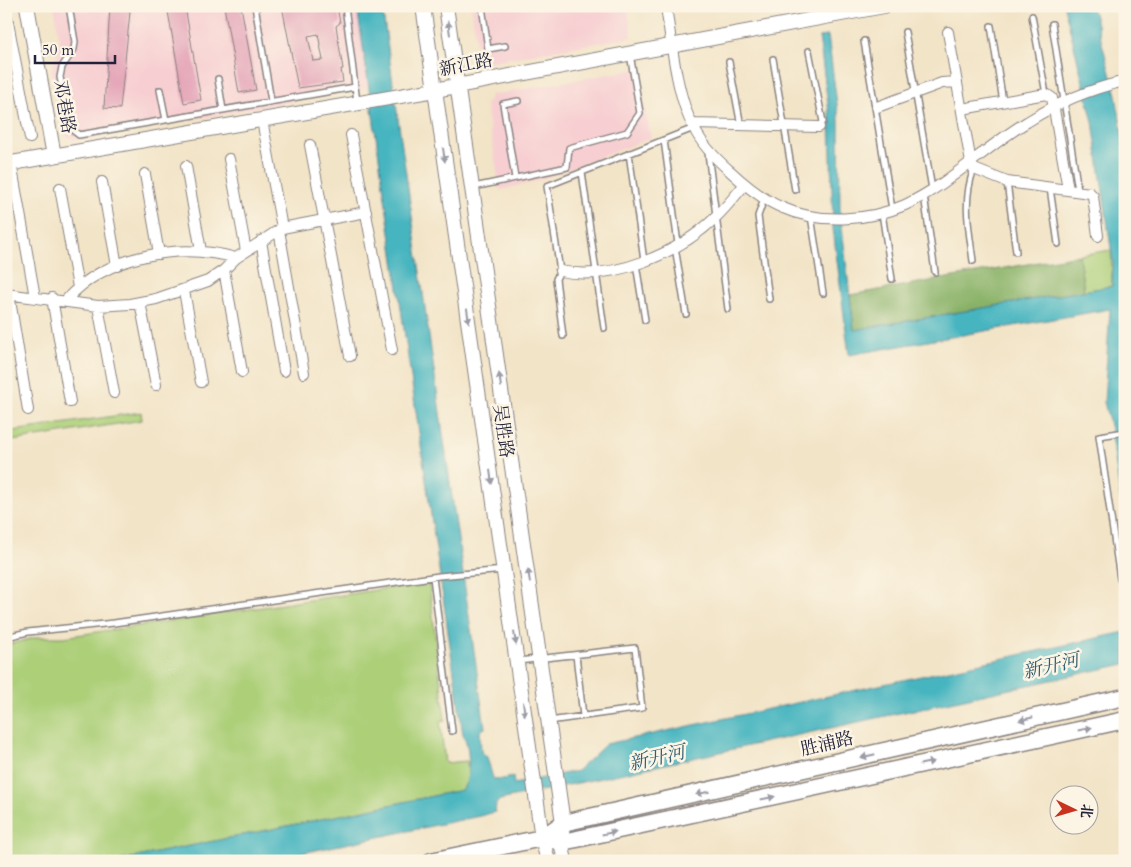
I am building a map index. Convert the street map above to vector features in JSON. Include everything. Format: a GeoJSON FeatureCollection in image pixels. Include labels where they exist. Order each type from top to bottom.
{"type":"FeatureCollection","features":[{"type":"Feature","properties":{"kind":"main road","name":"邓巷路"},"geometry":{"type":"LineString","coordinates":[[27,6],[54,156]]}},
{"type":"Feature","properties":{"kind":"main road","name":"吴胜路"},"geometry":{"type":"LineString","coordinates":[[423,6],[542,838],[548,861]]}},
{"type":"Feature","properties":{"kind":"main road","name":"吴胜路"},"geometry":{"type":"LineString","coordinates":[[446,6],[471,188],[541,658],[563,823],[561,842],[565,861]]}},
{"type":"Feature","properties":{"kind":"main road","name":"新江路"},"geometry":{"type":"LineString","coordinates":[[9,164],[435,90],[884,6]]}},
{"type":"Feature","properties":{"kind":"main road"},"geometry":{"type":"LineString","coordinates":[[430,52],[451,48]]}},
{"type":"Feature","properties":{"kind":"main road"},"geometry":{"type":"LineString","coordinates":[[440,123],[461,119]]}},
{"type":"Feature","properties":{"kind":"main road","name":"胜浦路"},"geometry":{"type":"LineString","coordinates":[[542,838],[563,823],[1125,697]]}},
{"type":"Feature","properties":{"kind":"main road","name":"胜浦路"},"geometry":{"type":"LineString","coordinates":[[430,861],[542,838],[561,842],[1125,720]]}},
{"type":"Feature","properties":{"kind":"street"},"geometry":{"type":"LineString","coordinates":[[666,6],[676,70],[693,126],[708,149],[764,199],[784,209],[811,215],[846,218],[882,213],[892,209],[928,192],[972,166],[1026,122],[1065,100],[1121,82]]}},
{"type":"Feature","properties":{"kind":"street"},"geometry":{"type":"LineString","coordinates":[[6,12],[30,138]]}},
{"type":"Feature","properties":{"kind":"street"},"geometry":{"type":"LineString","coordinates":[[948,32],[972,166]]}},
{"type":"Feature","properties":{"kind":"street"},"geometry":{"type":"LineString","coordinates":[[877,107],[942,82],[957,82]]}},
{"type":"Feature","properties":{"kind":"street"},"geometry":{"type":"LineString","coordinates":[[962,109],[1046,94],[1052,98],[1072,190]]}},
{"type":"Feature","properties":{"kind":"street"},"geometry":{"type":"LineString","coordinates":[[262,120],[304,372]]}},
{"type":"Feature","properties":{"kind":"street"},"geometry":{"type":"LineString","coordinates":[[693,126],[819,127]]}},
{"type":"Feature","properties":{"kind":"street"},"geometry":{"type":"LineString","coordinates":[[351,135],[392,350]]}},
{"type":"Feature","properties":{"kind":"street"},"geometry":{"type":"LineString","coordinates":[[310,145],[350,356]]}},
{"type":"Feature","properties":{"kind":"street"},"geometry":{"type":"LineString","coordinates":[[229,159],[246,251]]}},
{"type":"Feature","properties":{"kind":"street"},"geometry":{"type":"LineString","coordinates":[[9,164],[34,296]]}},
{"type":"Feature","properties":{"kind":"street"},"geometry":{"type":"LineString","coordinates":[[186,166],[202,251]]}},
{"type":"Feature","properties":{"kind":"street"},"geometry":{"type":"LineString","coordinates":[[972,166],[1007,182],[1085,191],[1093,196],[1098,236]]}},
{"type":"Feature","properties":{"kind":"street"},"geometry":{"type":"LineString","coordinates":[[145,174],[159,254]]}},
{"type":"Feature","properties":{"kind":"street"},"geometry":{"type":"LineString","coordinates":[[102,182],[117,266]]}},
{"type":"Feature","properties":{"kind":"street"},"geometry":{"type":"LineString","coordinates":[[560,271],[573,274],[595,273],[640,263],[676,246],[716,217],[745,184]]}},
{"type":"Feature","properties":{"kind":"street"},"geometry":{"type":"LineString","coordinates":[[60,188],[78,287]]}},
{"type":"Feature","properties":{"kind":"street"},"geometry":{"type":"LineString","coordinates":[[28,410],[8,294],[52,298],[98,306],[140,302],[184,291],[208,281],[224,270],[236,258],[280,229],[366,212]]}},
{"type":"Feature","properties":{"kind":"street"},"geometry":{"type":"LineString","coordinates":[[261,241],[284,371]]}},
{"type":"Feature","properties":{"kind":"street"},"geometry":{"type":"LineString","coordinates":[[66,300],[90,278],[117,266],[159,254],[202,251],[236,258]]}},
{"type":"Feature","properties":{"kind":"street"},"geometry":{"type":"LineString","coordinates":[[224,270],[242,372]]}},
{"type":"Feature","properties":{"kind":"street"},"geometry":{"type":"LineString","coordinates":[[184,291],[201,382]]}},
{"type":"Feature","properties":{"kind":"street"},"geometry":{"type":"LineString","coordinates":[[52,298],[70,402]]}},
{"type":"Feature","properties":{"kind":"street"},"geometry":{"type":"LineString","coordinates":[[140,302],[156,385]]}},
{"type":"Feature","properties":{"kind":"street"},"geometry":{"type":"LineString","coordinates":[[98,306],[114,393]]}},
{"type":"Feature","properties":{"kind":"lane"},"geometry":{"type":"LineString","coordinates":[[69,6],[76,42],[74,49],[62,67],[60,77],[70,128],[79,135],[356,87]]}},
{"type":"Feature","properties":{"kind":"lane"},"geometry":{"type":"LineString","coordinates":[[255,6],[271,101]]}},
{"type":"Feature","properties":{"kind":"lane"},"geometry":{"type":"LineString","coordinates":[[345,6],[356,87],[362,102]]}},
{"type":"Feature","properties":{"kind":"lane"},"geometry":{"type":"LineString","coordinates":[[482,6],[488,49],[505,46]]}},
{"type":"Feature","properties":{"kind":"lane"},"geometry":{"type":"LineString","coordinates":[[1032,16],[1046,94]]}},
{"type":"Feature","properties":{"kind":"lane"},"geometry":{"type":"LineString","coordinates":[[1052,24],[1065,100],[1072,190]]}},
{"type":"Feature","properties":{"kind":"lane"},"geometry":{"type":"LineString","coordinates":[[991,26],[1004,102]]}},
{"type":"Feature","properties":{"kind":"lane"},"geometry":{"type":"LineString","coordinates":[[905,32],[916,92],[935,272]]}},
{"type":"Feature","properties":{"kind":"lane"},"geometry":{"type":"LineString","coordinates":[[864,42],[877,107],[892,209]]}},
{"type":"Feature","properties":{"kind":"lane"},"geometry":{"type":"LineString","coordinates":[[809,51],[823,122],[819,127]]}},
{"type":"Feature","properties":{"kind":"lane"},"geometry":{"type":"LineString","coordinates":[[471,188],[566,167],[569,148],[627,132],[640,112],[630,53]]}},
{"type":"Feature","properties":{"kind":"lane"},"geometry":{"type":"LineString","coordinates":[[773,59],[786,126],[795,190]]}},
{"type":"Feature","properties":{"kind":"lane"},"geometry":{"type":"LineString","coordinates":[[729,62],[742,127]]}},
{"type":"Feature","properties":{"kind":"lane"},"geometry":{"type":"LineString","coordinates":[[218,79],[223,110]]}},
{"type":"Feature","properties":{"kind":"lane"},"geometry":{"type":"LineString","coordinates":[[160,90],[166,120]]}},
{"type":"Feature","properties":{"kind":"lane"},"geometry":{"type":"LineString","coordinates":[[515,178],[503,104],[518,101]]}},
{"type":"Feature","properties":{"kind":"lane"},"geometry":{"type":"LineString","coordinates":[[563,336],[556,279],[560,271],[547,186],[664,140],[693,126]]}},
{"type":"Feature","properties":{"kind":"lane"},"geometry":{"type":"LineString","coordinates":[[664,140],[686,314]]}},
{"type":"Feature","properties":{"kind":"lane"},"geometry":{"type":"LineString","coordinates":[[708,149],[728,309]]}},
{"type":"Feature","properties":{"kind":"lane"},"geometry":{"type":"LineString","coordinates":[[629,153],[645,320]]}},
{"type":"Feature","properties":{"kind":"lane"},"geometry":{"type":"LineString","coordinates":[[972,166],[965,203],[973,261]]}},
{"type":"Feature","properties":{"kind":"lane"},"geometry":{"type":"LineString","coordinates":[[582,172],[604,328]]}},
{"type":"Feature","properties":{"kind":"lane"},"geometry":{"type":"LineString","coordinates":[[1007,182],[1016,252]]}},
{"type":"Feature","properties":{"kind":"lane"},"geometry":{"type":"LineString","coordinates":[[1050,188],[1058,244]]}},
{"type":"Feature","properties":{"kind":"lane"},"geometry":{"type":"LineString","coordinates":[[764,199],[758,216],[769,299]]}},
{"type":"Feature","properties":{"kind":"lane"},"geometry":{"type":"LineString","coordinates":[[882,213],[892,279]]}},
{"type":"Feature","properties":{"kind":"lane"},"geometry":{"type":"LineString","coordinates":[[811,215],[823,293]]}},
{"type":"Feature","properties":{"kind":"lane"},"geometry":{"type":"LineString","coordinates":[[1120,579],[1099,436],[1125,432]]}},
{"type":"Feature","properties":{"kind":"lane"},"geometry":{"type":"LineString","coordinates":[[6,637],[28,632],[114,623],[436,576],[504,570]]}},
{"type":"Feature","properties":{"kind":"lane"},"geometry":{"type":"LineString","coordinates":[[436,576],[452,731]]}},
{"type":"Feature","properties":{"kind":"lane"},"geometry":{"type":"LineString","coordinates":[[518,661],[635,648],[642,708],[548,721]]}},
{"type":"Feature","properties":{"kind":"lane"},"geometry":{"type":"LineString","coordinates":[[576,654],[582,716]]}},
{"type":"Feature","properties":{"kind":"shaded area"},"geometry":{"type":"Polygon","coordinates":[[[54,6],[357,6],[367,88],[77,140],[68,138],[63,132],[51,69],[60,45],[54,6]]]}},
{"type":"Feature","properties":{"kind":"shaded area"},"geometry":{"type":"Polygon","coordinates":[[[471,6],[627,6],[632,37],[487,62],[481,60],[478,55],[471,6]]]}},
{"type":"Feature","properties":{"kind":"shaded area"},"geometry":{"type":"Polygon","coordinates":[[[637,69],[651,138],[534,182],[500,190],[486,105],[491,95],[637,69]]]}},
{"type":"Feature","properties":{"kind":"green space"},"geometry":{"type":"Polygon","coordinates":[[[1111,250],[1112,286],[1084,291],[1079,255],[1111,250]]]}},
{"type":"Feature","properties":{"kind":"green space"},"geometry":{"type":"Polygon","coordinates":[[[1079,255],[1084,291],[854,330],[850,295],[1079,255]]]}},
{"type":"Feature","properties":{"kind":"green space"},"geometry":{"type":"Polygon","coordinates":[[[141,412],[142,420],[6,442],[6,432],[141,412]]]}},
{"type":"Feature","properties":{"kind":"green space"},"geometry":{"type":"Polygon","coordinates":[[[429,582],[445,720],[440,721],[445,763],[467,761],[468,780],[462,790],[117,861],[6,861],[6,645],[38,637],[64,637],[429,582]]]}},
{"type":"Feature","properties":{"kind":"water","name":"新开河"},"geometry":{"type":"Polygon","coordinates":[[[357,6],[382,6],[485,728],[480,731],[481,752],[487,757],[493,778],[498,780],[513,777],[514,784],[577,771],[606,744],[1125,632],[1125,664],[500,800],[496,804],[495,812],[480,816],[263,861],[117,861],[462,790],[467,779],[468,754],[463,735],[357,6]]]}},
{"type":"Feature","properties":{"kind":"water"},"geometry":{"type":"Polygon","coordinates":[[[1064,6],[1092,6],[1116,95],[1125,151],[1125,532],[1111,429],[1104,402],[1110,309],[849,355],[833,229],[830,120],[819,37],[828,36],[839,119],[840,210],[854,330],[1112,286],[1113,262],[1093,122],[1064,6]]]}},
{"type":"Feature","properties":{"kind":"building"},"geometry":{"type":"Polygon","coordinates":[[[110,6],[128,6],[130,12],[120,109],[104,108],[110,6]]]}},
{"type":"Feature","properties":{"kind":"building"},"geometry":{"type":"Polygon","coordinates":[[[167,6],[185,6],[201,100],[184,103],[167,6]]]}},
{"type":"Feature","properties":{"kind":"building"},"geometry":{"type":"Polygon","coordinates":[[[224,6],[241,6],[256,90],[239,93],[224,6]]]}},
{"type":"Feature","properties":{"kind":"building"},"geometry":{"type":"Polygon","coordinates":[[[282,6],[337,6],[340,23],[336,26],[343,69],[341,69],[343,82],[298,88],[282,6]],[[318,34],[308,36],[313,61],[323,60],[318,34]]]}}]}
